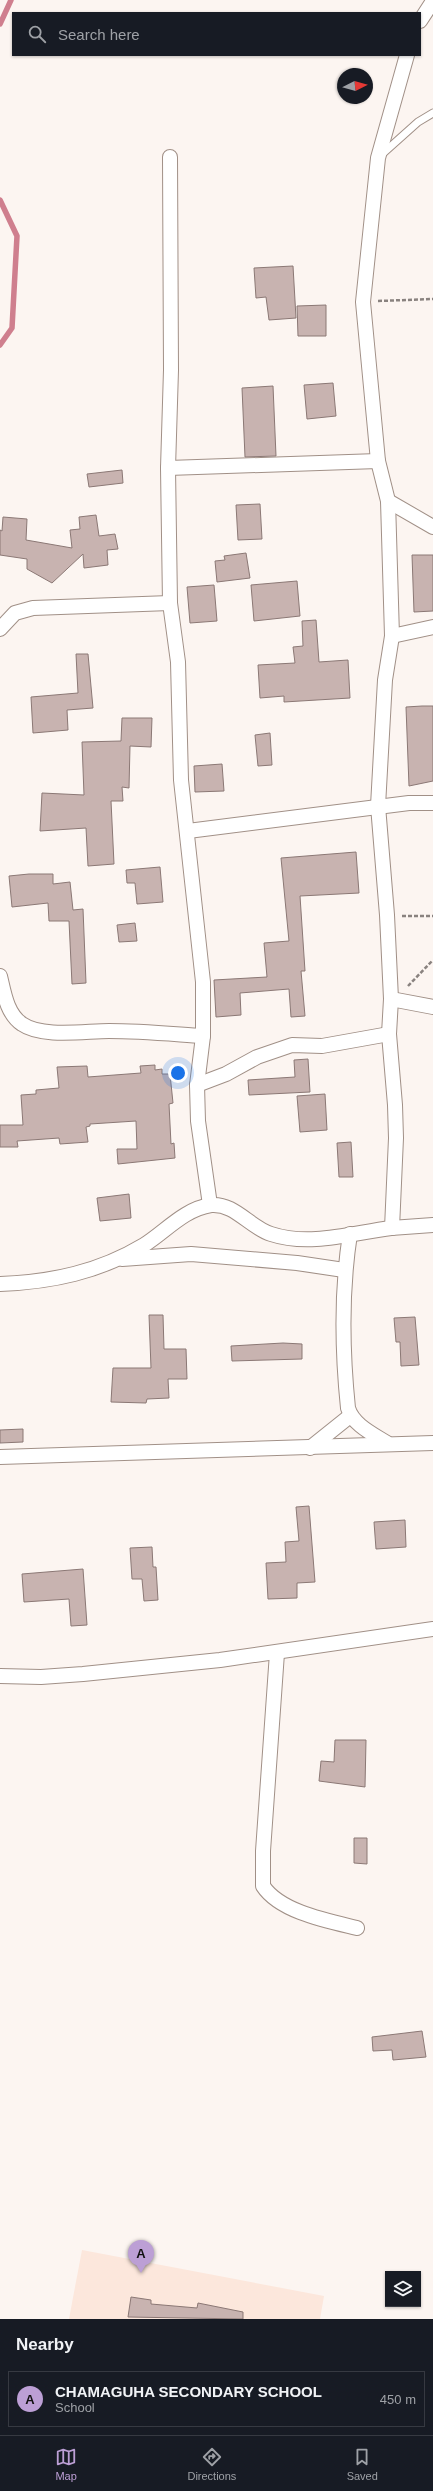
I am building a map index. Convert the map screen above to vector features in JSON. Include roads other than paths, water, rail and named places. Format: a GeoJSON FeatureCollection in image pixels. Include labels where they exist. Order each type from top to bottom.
{"type":"FeatureCollection","features":[{"type":"Feature","properties":{"kind":"street"},"geometry":{"type":"LineString","coordinates":[[421,19],[433,1]]}},
{"type":"Feature","properties":{"kind":"street"},"geometry":{"type":"LineString","coordinates":[[392,1228],[396,1138],[394,1070],[389,1034],[391,999],[387,915],[378,806],[385,680],[392,636],[388,501],[378,461],[364,302],[378,158],[407,56]]}},
{"type":"Feature","properties":{"kind":"street"},"geometry":{"type":"LineString","coordinates":[[170,157],[171,370],[168,468],[170,603],[178,662],[181,780],[188,831],[203,982],[203,1036],[198,1085],[198,1121],[210,1206]]}},
{"type":"Feature","properties":{"kind":"street"},"geometry":{"type":"LineString","coordinates":[[168,468],[378,461]]}},
{"type":"Feature","properties":{"kind":"street"},"geometry":{"type":"LineString","coordinates":[[388,501],[433,527]]}},
{"type":"Feature","properties":{"kind":"street"},"geometry":{"type":"LineString","coordinates":[[0,629],[16,612],[33,608],[170,603]]}},
{"type":"Feature","properties":{"kind":"street"},"geometry":{"type":"LineString","coordinates":[[392,636],[433,627]]}},
{"type":"Feature","properties":{"kind":"street"},"geometry":{"type":"LineString","coordinates":[[188,831],[378,806],[433,803]]}},
{"type":"Feature","properties":{"kind":"street"},"geometry":{"type":"LineString","coordinates":[[0,976],[8,1006],[13,1016],[22,1024],[34,1031],[110,1031],[203,1036]]}},
{"type":"Feature","properties":{"kind":"street"},"geometry":{"type":"LineString","coordinates":[[391,999],[433,1007]]}},
{"type":"Feature","properties":{"kind":"street"},"geometry":{"type":"LineString","coordinates":[[198,1085],[226,1074],[257,1057],[292,1045],[322,1046],[389,1034]]}},
{"type":"Feature","properties":{"kind":"street"},"geometry":{"type":"LineString","coordinates":[[0,1284],[51,1280],[92,1271],[146,1244],[185,1215],[210,1206],[227,1206],[255,1227],[272,1234],[303,1241],[392,1228],[433,1226]]}},
{"type":"Feature","properties":{"kind":"street"},"geometry":{"type":"LineString","coordinates":[[350,1234],[344,1270],[343,1332],[350,1416],[364,1429],[387,1443]]}},
{"type":"Feature","properties":{"kind":"street"},"geometry":{"type":"LineString","coordinates":[[117,1259],[191,1254],[297,1263],[344,1270]]}},
{"type":"Feature","properties":{"kind":"street"},"geometry":{"type":"LineString","coordinates":[[310,1448],[350,1416]]}},
{"type":"Feature","properties":{"kind":"street"},"geometry":{"type":"LineString","coordinates":[[0,1456],[310,1448],[387,1443],[433,1442]]}},
{"type":"Feature","properties":{"kind":"street"},"geometry":{"type":"LineString","coordinates":[[0,1676],[41,1677],[83,1674],[277,1653],[433,1629]]}},
{"type":"Feature","properties":{"kind":"street"},"geometry":{"type":"LineString","coordinates":[[277,1653],[263,1851],[263,1886],[276,1900],[293,1908],[319,1918],[357,1928]]}},
{"type":"Feature","properties":{"kind":"lane"},"geometry":{"type":"LineString","coordinates":[[378,158],[418,122],[433,113]]}},
{"type":"Feature","properties":{"kind":"waterway"},"geometry":{"type":"LineString","coordinates":[[0,24],[11,0]]}},
{"type":"Feature","properties":{"kind":"waterway"},"geometry":{"type":"LineString","coordinates":[[0,200],[17,236],[12,328],[0,345]]}},
{"type":"Feature","properties":{"kind":"place","name":"CHAMAGUHA SECONDARY SCHOOL"},"geometry":{"type":"Point","coordinates":[141,2273]}}]}
